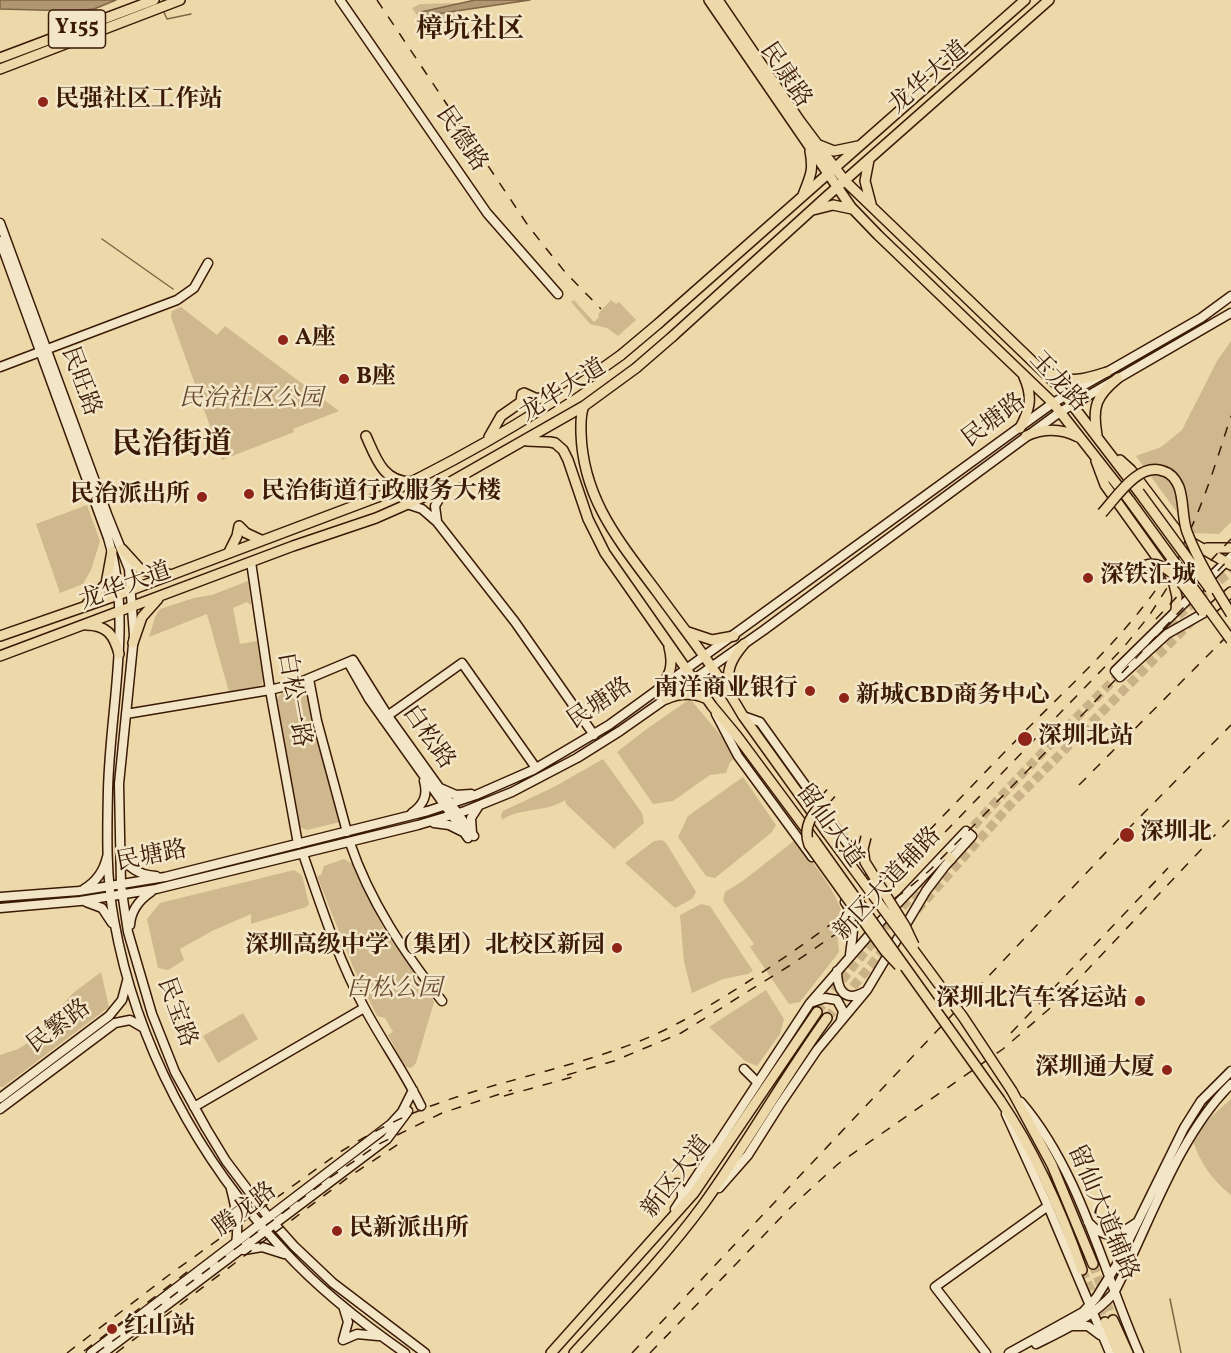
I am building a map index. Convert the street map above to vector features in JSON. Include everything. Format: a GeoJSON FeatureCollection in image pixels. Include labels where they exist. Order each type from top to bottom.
{"type":"FeatureCollection","features":[{"type":"Feature","properties":{"kind":"main road","name":"Y155"},"geometry":{"type":"LineString","coordinates":[[0,58],[156,4],[170,4],[180,0]]}},
{"type":"Feature","properties":{"kind":"main road","name":"民德路"},"geometry":{"type":"LineString","coordinates":[[340,0],[481,204],[558,294]]}},
{"type":"Feature","properties":{"kind":"main road","name":"民康路"},"geometry":{"type":"LineString","coordinates":[[709,0],[832,171]]}},
{"type":"Feature","properties":{"kind":"main road","name":"民康路"},"geometry":{"type":"LineString","coordinates":[[718,0],[813,145]]}},
{"type":"Feature","properties":{"kind":"main road","name":"龙华大道"},"geometry":{"type":"LineString","coordinates":[[0,636],[118,595],[370,501],[412,482],[487,441],[621,355],[1025,0]]}},
{"type":"Feature","properties":{"kind":"main road","name":"龙华大道"},"geometry":{"type":"LineString","coordinates":[[0,656],[119,610],[367,521],[407,504],[448,484],[584,406],[636,368],[673,336],[1049,0]]}},
{"type":"Feature","properties":{"kind":"main road","name":"Y155"},"geometry":{"type":"LineString","coordinates":[[0,69],[156,4]]}},
{"type":"Feature","properties":{"kind":"main road"},"geometry":{"type":"LineString","coordinates":[[800,199],[810,181],[813,145],[834,151],[863,144]]}},
{"type":"Feature","properties":{"kind":"main road"},"geometry":{"type":"LineString","coordinates":[[870,158],[866,167],[865,181],[873,209]]}},
{"type":"Feature","properties":{"kind":"main road","name":"玉龙路"},"geometry":{"type":"LineString","coordinates":[[832,171],[857,213],[1022,372],[1060,412],[1130,501],[1231,640]]}},
{"type":"Feature","properties":{"kind":"main road","name":"玉龙路"},"geometry":{"type":"LineString","coordinates":[[841,184],[873,209],[1004,332],[1065,395],[1231,615]]}},
{"type":"Feature","properties":{"kind":"main road"},"geometry":{"type":"LineString","coordinates":[[809,213],[833,205],[844,206],[857,213]]}},
{"type":"Feature","properties":{"kind":"main road","name":"民旺路"},"geometry":{"type":"LineString","coordinates":[[0,223],[44,351]]}},
{"type":"Feature","properties":{"kind":"main road"},"geometry":{"type":"LineString","coordinates":[[878,235],[888,224]]}},
{"type":"Feature","properties":{"kind":"main road","name":"民旺路"},"geometry":{"type":"LineString","coordinates":[[0,241],[107,514],[117,550],[118,595]]}},
{"type":"Feature","properties":{"kind":"main road"},"geometry":{"type":"LineString","coordinates":[[0,367],[177,300],[194,288],[208,263]]}},
{"type":"Feature","properties":{"kind":"main road","name":"民塘路"},"geometry":{"type":"LineString","coordinates":[[1023,432],[1065,395],[1200,318],[1231,296]]}},
{"type":"Feature","properties":{"kind":"main road","name":"民塘路"},"geometry":{"type":"LineString","coordinates":[[0,897],[79,891],[165,877],[447,806],[536,768],[594,735],[1023,432],[1231,313]]}},
{"type":"Feature","properties":{"kind":"main road"},"geometry":{"type":"LineString","coordinates":[[1037,367],[1071,381],[1107,372]]}},
{"type":"Feature","properties":{"kind":"main road"},"geometry":{"type":"LineString","coordinates":[[1022,372],[1031,399],[1023,432],[1052,430],[1079,436],[1089,425]]}},
{"type":"Feature","properties":{"kind":"main road"},"geometry":{"type":"LineString","coordinates":[[1035,385],[1046,375]]}},
{"type":"Feature","properties":{"kind":"main road"},"geometry":{"type":"LineString","coordinates":[[1098,438],[1096,404],[1100,395],[1118,378]]}},
{"type":"Feature","properties":{"kind":"main road"},"geometry":{"type":"LineString","coordinates":[[487,441],[501,416],[521,402],[523,393],[541,399],[556,398]]}},
{"type":"Feature","properties":{"kind":"main road","name":"留仙大道"},"geometry":{"type":"LineString","coordinates":[[584,406],[581,430],[585,468],[598,506],[613,533],[976,1036],[1014,1093],[1053,1165],[1093,1263]]}},
{"type":"Feature","properties":{"kind":"main road"},"geometry":{"type":"LineString","coordinates":[[366,436],[386,474],[400,481],[412,482]]}},
{"type":"Feature","properties":{"kind":"main road","name":"留仙大道"},"geometry":{"type":"LineString","coordinates":[[519,443],[535,441],[555,443],[562,450],[597,538],[710,703],[815,841],[1017,1124],[1040,1165],[1066,1225],[1082,1270]]}},
{"type":"Feature","properties":{"kind":"main road","name":"民塘路"},"geometry":{"type":"LineString","coordinates":[[0,908],[122,896],[156,889],[418,825],[454,815],[512,792],[577,758],[620,731],[764,630],[1006,444]]}},
{"type":"Feature","properties":{"kind":"main road"},"geometry":{"type":"LineString","coordinates":[[1105,447],[1131,470],[1183,537],[1188,549],[1184,561],[1172,566],[1160,560]]}},
{"type":"Feature","properties":{"kind":"main road"},"geometry":{"type":"LineString","coordinates":[[1092,454],[1105,485],[1160,560],[1176,589],[1176,610]]}},
{"type":"Feature","properties":{"kind":"main road"},"geometry":{"type":"LineString","coordinates":[[571,469],[572,461],[577,458],[583,461],[585,468]]}},
{"type":"Feature","properties":{"kind":"main road"},"geometry":{"type":"LineString","coordinates":[[1102,513],[1141,474],[1157,470],[1169,474],[1179,489],[1185,525],[1192,545],[1231,615]]}},
{"type":"Feature","properties":{"kind":"main road"},"geometry":{"type":"LineString","coordinates":[[437,522],[435,506],[448,484]]}},
{"type":"Feature","properties":{"kind":"main road"},"geometry":{"type":"LineString","coordinates":[[407,504],[422,509],[437,522],[515,622],[594,735]]}},
{"type":"Feature","properties":{"kind":"main road"},"geometry":{"type":"LineString","coordinates":[[229,552],[240,526],[247,533],[261,540]]}},
{"type":"Feature","properties":{"kind":"main road"},"geometry":{"type":"LineString","coordinates":[[1183,537],[1229,561],[1115,671],[1120,677],[1167,634],[1214,607],[1231,594]]}},
{"type":"Feature","properties":{"kind":"main road"},"geometry":{"type":"LineString","coordinates":[[1200,547],[1231,548]]}},
{"type":"Feature","properties":{"kind":"main road"},"geometry":{"type":"LineString","coordinates":[[85,606],[106,584],[117,550],[141,570],[170,574]]}},
{"type":"Feature","properties":{"kind":"main road","name":"民旺路"},"geometry":{"type":"LineString","coordinates":[[117,550],[129,568],[130,590]]}},
{"type":"Feature","properties":{"kind":"main road","name":"白松一路"},"geometry":{"type":"LineString","coordinates":[[251,562],[270,690],[298,844]]}},
{"type":"Feature","properties":{"kind":"main road"},"geometry":{"type":"LineString","coordinates":[[1138,569],[1145,565],[1156,564],[1169,571],[1231,648]]}},
{"type":"Feature","properties":{"kind":"main road","name":"民宝路"},"geometry":{"type":"LineString","coordinates":[[130,590],[133,643],[119,784],[119,849],[122,896],[131,941],[152,1014],[175,1072],[194,1107],[226,1161],[272,1221],[333,1283],[425,1353]]}},
{"type":"Feature","properties":{"kind":"main road"},"geometry":{"type":"LineString","coordinates":[[133,643],[142,617],[150,606],[165,594]]}},
{"type":"Feature","properties":{"kind":"main road","name":"民宝路"},"geometry":{"type":"LineString","coordinates":[[118,595],[119,654],[108,785],[110,887],[116,931],[142,1027],[180,1108],[230,1185],[263,1228],[290,1258],[340,1303],[405,1353]]}},
{"type":"Feature","properties":{"kind":"main road"},"geometry":{"type":"LineString","coordinates":[[756,620],[764,630]]}},
{"type":"Feature","properties":{"kind":"main road"},"geometry":{"type":"LineString","coordinates":[[81,625],[105,628],[115,639],[119,654]]}},
{"type":"Feature","properties":{"kind":"main road"},"geometry":{"type":"LineString","coordinates":[[685,630],[698,637],[712,640],[734,636]]}},
{"type":"Feature","properties":{"kind":"main road"},"geometry":{"type":"LineString","coordinates":[[658,690],[668,677],[672,666],[663,634]]}},
{"type":"Feature","properties":{"kind":"main road"},"geometry":{"type":"LineString","coordinates":[[732,697],[728,676],[729,664],[744,644]]}},
{"type":"Feature","properties":{"kind":"main road","name":"白松路"},"geometry":{"type":"LineString","coordinates":[[309,678],[350,661],[369,699],[435,784],[447,806]]}},
{"type":"Feature","properties":{"kind":"main road"},"geometry":{"type":"LineString","coordinates":[[385,718],[462,663],[536,768]]}},
{"type":"Feature","properties":{"kind":"main road"},"geometry":{"type":"LineString","coordinates":[[126,714],[270,690],[309,678],[317,721],[347,832]]}},
{"type":"Feature","properties":{"kind":"main road"},"geometry":{"type":"LineString","coordinates":[[666,699],[689,694],[710,703],[745,766],[849,907],[854,925],[850,956]]}},
{"type":"Feature","properties":{"kind":"main road"},"geometry":{"type":"LineString","coordinates":[[743,716],[760,722],[885,896],[892,900],[905,896]]}},
{"type":"Feature","properties":{"kind":"main road","name":"白松路"},"geometry":{"type":"LineString","coordinates":[[385,718],[422,774],[471,837]]}},
{"type":"Feature","properties":{"kind":"main road"},"geometry":{"type":"LineString","coordinates":[[407,817],[420,807],[424,800],[426,792],[422,774]]}},
{"type":"Feature","properties":{"kind":"main road"},"geometry":{"type":"LineString","coordinates":[[435,784],[446,792],[456,795],[481,792]]}},
{"type":"Feature","properties":{"kind":"main road"},"geometry":{"type":"LineString","coordinates":[[831,793],[809,821],[806,831],[809,845],[885,951],[923,992]]}},
{"type":"Feature","properties":{"kind":"main road"},"geometry":{"type":"LineString","coordinates":[[418,825],[449,825],[471,837],[471,818],[475,809],[482,805]]}},
{"type":"Feature","properties":{"kind":"main road"},"geometry":{"type":"LineString","coordinates":[[866,837],[863,849],[865,862],[905,926],[925,965]]}},
{"type":"Feature","properties":{"kind":"main road"},"geometry":{"type":"LineString","coordinates":[[350,843],[364,881],[383,917],[407,955],[442,1001]]}},
{"type":"Feature","properties":{"kind":"main road"},"geometry":{"type":"LineString","coordinates":[[119,849],[123,859],[137,872],[165,877]]}},
{"type":"Feature","properties":{"kind":"main road"},"geometry":{"type":"LineString","coordinates":[[79,891],[94,882],[106,861],[109,850]]}},
{"type":"Feature","properties":{"kind":"main road"},"geometry":{"type":"LineString","coordinates":[[303,854],[329,930],[364,1008],[421,1106]]}},
{"type":"Feature","properties":{"kind":"main road","name":"新区大道辅路"},"geometry":{"type":"LineString","coordinates":[[660,1233],[810,1003],[905,896],[948,856],[867,990],[794,1084],[748,1155],[703,1206]]}},
{"type":"Feature","properties":{"kind":"main road"},"geometry":{"type":"LineString","coordinates":[[131,941],[130,922],[134,910],[144,897],[156,889]]}},
{"type":"Feature","properties":{"kind":"main road"},"geometry":{"type":"LineString","coordinates":[[80,901],[102,908],[116,931]]}},
{"type":"Feature","properties":{"kind":"main road"},"geometry":{"type":"LineString","coordinates":[[837,971],[838,986],[842,992],[854,996],[867,990]]}},
{"type":"Feature","properties":{"kind":"main road","name":"民繁路"},"geometry":{"type":"LineString","coordinates":[[0,1098],[109,1016],[122,1000],[127,978]]}},
{"type":"Feature","properties":{"kind":"main road"},"geometry":{"type":"LineString","coordinates":[[810,1003],[825,998],[837,1000],[843,1011],[838,1025]]}},
{"type":"Feature","properties":{"kind":"main road"},"geometry":{"type":"LineString","coordinates":[[194,1107],[364,1008]]}},
{"type":"Feature","properties":{"kind":"main road","name":"新区大道"},"geometry":{"type":"LineString","coordinates":[[550,1353],[694,1193],[817,1012]]}},
{"type":"Feature","properties":{"kind":"main road","name":"新区大道"},"geometry":{"type":"LineString","coordinates":[[574,1353],[641,1281],[703,1206],[795,1063],[827,1018]]}},
{"type":"Feature","properties":{"kind":"main road","name":"民繁路"},"geometry":{"type":"LineString","coordinates":[[0,1109],[115,1023],[130,1020],[142,1027]]}},
{"type":"Feature","properties":{"kind":"main road"},"geometry":{"type":"LineString","coordinates":[[744,1069],[757,1082]]}},
{"type":"Feature","properties":{"kind":"main road"},"geometry":{"type":"LineString","coordinates":[[1009,1353],[1091,1309],[1193,1114],[1211,1089],[1231,1071]]}},
{"type":"Feature","properties":{"kind":"main road"},"geometry":{"type":"LineString","coordinates":[[1020,1353],[1071,1326],[1114,1293],[1189,1138],[1209,1108],[1231,1084]]}},
{"type":"Feature","properties":{"kind":"main road","name":"腾龙路"},"geometry":{"type":"LineString","coordinates":[[103,1353],[236,1254],[263,1228],[391,1124],[402,1112],[414,1092]]}},
{"type":"Feature","properties":{"kind":"main road","name":"留仙大道辅路"},"geometry":{"type":"LineString","coordinates":[[1014,1093],[1052,1146],[1086,1220],[1139,1353]]}},
{"type":"Feature","properties":{"kind":"main road","name":"留仙大道辅路"},"geometry":{"type":"LineString","coordinates":[[1000,1100],[1110,1353]]}},
{"type":"Feature","properties":{"kind":"main road"},"geometry":{"type":"LineString","coordinates":[[682,1200],[680,1181],[696,1179]]}},
{"type":"Feature","properties":{"kind":"main road"},"geometry":{"type":"LineString","coordinates":[[230,1185],[238,1230],[236,1244]]}},
{"type":"Feature","properties":{"kind":"main road"},"geometry":{"type":"LineString","coordinates":[[986,1353],[935,1287],[1048,1206]]}},
{"type":"Feature","properties":{"kind":"main road"},"geometry":{"type":"LineString","coordinates":[[1086,1220],[1096,1230],[1113,1235],[1122,1233],[1138,1221]]}},
{"type":"Feature","properties":{"kind":"main road","name":"腾龙路"},"geometry":{"type":"LineString","coordinates":[[91,1353],[236,1244],[263,1228]]}},
{"type":"Feature","properties":{"kind":"main road"},"geometry":{"type":"LineString","coordinates":[[236,1254],[251,1248],[262,1247],[276,1250],[290,1258]]}},
{"type":"Feature","properties":{"kind":"main road"},"geometry":{"type":"LineString","coordinates":[[340,1303],[348,1322],[343,1340],[363,1334],[375,1335],[387,1340]]}},
{"type":"Feature","properties":{"kind":"main road"},"geometry":{"type":"LineString","coordinates":[[1119,1353],[1109,1321],[1128,1353]]}},
{"type":"Feature","properties":{"kind":"main road"},"geometry":{"type":"LineString","coordinates":[[1071,1326],[1088,1326],[1095,1329],[1103,1339]]}},
{"type":"Feature","properties":{"kind":"green space"},"geometry":{"type":"Polygon","coordinates":[[[458,3],[421,12],[423,16],[454,12],[455,17],[421,21],[412,8],[420,4],[458,3]]]}},
{"type":"Feature","properties":{"kind":"green space"},"geometry":{"type":"Polygon","coordinates":[[[574,300],[594,322],[611,300],[616,304],[619,302],[636,320],[618,336],[607,328],[590,324],[571,302],[574,300]]]}},
{"type":"Feature","properties":{"kind":"green space","name":"民治社区公园"},"geometry":{"type":"Polygon","coordinates":[[[181,307],[217,335],[225,326],[339,411],[293,429],[294,432],[222,460],[171,317],[172,311],[181,307]]]}},
{"type":"Feature","properties":{"kind":"green space"},"geometry":{"type":"Polygon","coordinates":[[[1231,341],[1231,522],[1219,534],[1192,533],[1136,456],[1161,447],[1182,430],[1217,361],[1231,341]]]}},
{"type":"Feature","properties":{"kind":"green space"},"geometry":{"type":"Polygon","coordinates":[[[87,505],[100,541],[91,570],[83,584],[60,593],[36,524],[87,505]]]}},
{"type":"Feature","properties":{"kind":"green space"},"geometry":{"type":"Polygon","coordinates":[[[248,581],[251,605],[247,602],[233,608],[240,644],[257,641],[263,678],[259,686],[229,692],[207,614],[149,637],[160,609],[212,595],[248,581]]]}},
{"type":"Feature","properties":{"kind":"green space"},"geometry":{"type":"Polygon","coordinates":[[[303,687],[306,689],[340,822],[307,830],[301,828],[297,820],[277,699],[281,693],[303,687]]]}},
{"type":"Feature","properties":{"kind":"green space"},"geometry":{"type":"Polygon","coordinates":[[[690,699],[728,744],[736,757],[730,762],[726,773],[710,775],[673,801],[653,804],[617,752],[690,699]]]}},
{"type":"Feature","properties":{"kind":"green space"},"geometry":{"type":"Polygon","coordinates":[[[603,759],[642,813],[644,823],[614,849],[566,804],[565,800],[550,807],[516,813],[502,820],[503,811],[554,787],[603,759]]]}},
{"type":"Feature","properties":{"kind":"green space"},"geometry":{"type":"Polygon","coordinates":[[[743,777],[776,825],[771,833],[715,878],[706,876],[678,837],[688,816],[743,777]]]}},
{"type":"Feature","properties":{"kind":"green space"},"geometry":{"type":"Polygon","coordinates":[[[662,840],[696,892],[692,899],[675,908],[625,863],[654,841],[662,840]]]}},
{"type":"Feature","properties":{"kind":"green space"},"geometry":{"type":"Polygon","coordinates":[[[795,840],[834,894],[845,931],[837,931],[839,952],[800,1002],[789,1004],[750,947],[754,944],[723,901],[725,892],[795,840]]]}},
{"type":"Feature","properties":{"kind":"green space","name":"白松公园"},"geometry":{"type":"Polygon","coordinates":[[[344,859],[354,865],[384,930],[434,1002],[416,1063],[411,1068],[405,1067],[388,1035],[393,1032],[385,1018],[377,1016],[353,967],[317,876],[321,875],[324,866],[344,859]]]}},
{"type":"Feature","properties":{"kind":"green space"},"geometry":{"type":"Polygon","coordinates":[[[294,870],[302,875],[309,904],[306,907],[251,924],[251,914],[212,931],[180,949],[184,960],[168,970],[158,968],[147,919],[160,903],[294,870]]]}},
{"type":"Feature","properties":{"kind":"green space"},"geometry":{"type":"Polygon","coordinates":[[[701,904],[710,906],[753,971],[723,979],[692,993],[684,962],[680,915],[701,904]]]}},
{"type":"Feature","properties":{"kind":"green space"},"geometry":{"type":"Polygon","coordinates":[[[101,972],[109,1007],[0,1087],[0,1055],[18,1049],[29,1042],[72,994],[101,972]]]}},
{"type":"Feature","properties":{"kind":"green space"},"geometry":{"type":"Polygon","coordinates":[[[766,990],[784,1019],[780,1034],[757,1066],[745,1061],[709,1027],[766,990]]]}},
{"type":"Feature","properties":{"kind":"green space"},"geometry":{"type":"Polygon","coordinates":[[[243,1013],[258,1039],[218,1063],[203,1036],[243,1013]]]}},
{"type":"Feature","properties":{"kind":"green space"},"geometry":{"type":"Polygon","coordinates":[[[1231,1099],[1231,1195],[1208,1171],[1193,1141],[1205,1122],[1231,1099]]]}},
{"type":"Feature","properties":{"kind":"shaded area"},"geometry":{"type":"Polygon","coordinates":[[[0,0],[116,0],[94,9],[73,11],[0,9],[0,0]]]}},
{"type":"Feature","properties":{"kind":"shaded area"},"geometry":{"type":"Polygon","coordinates":[[[475,0],[530,0],[423,16],[421,12],[475,0]]]}},
{"type":"Feature","properties":{"kind":"waterway"},"geometry":{"type":"LineString","coordinates":[[163,10],[167,19],[191,14]]}},
{"type":"Feature","properties":{"kind":"waterway"},"geometry":{"type":"LineString","coordinates":[[102,239],[173,289]]}},
{"type":"Feature","properties":{"kind":"waterway"},"geometry":{"type":"LineString","coordinates":[[1170,1299],[1181,1353]]}},
{"type":"Feature","properties":{"kind":"tunnel"},"geometry":{"type":"LineString","coordinates":[[1140,654],[1179,615],[1231,571]]}},
{"type":"Feature","properties":{"kind":"tunnel"},"geometry":{"type":"LineString","coordinates":[[917,910],[1010,805],[1193,620]]}},
{"type":"Feature","properties":{"kind":"tunnel"},"geometry":{"type":"LineString","coordinates":[[817,1012],[889,923],[965,836],[1124,670]]}},
{"type":"Feature","properties":{"kind":"tunnel"},"geometry":{"type":"LineString","coordinates":[[827,1018],[900,930]]}},
{"type":"Feature","properties":{"kind":"tunnel"},"geometry":{"type":"LineString","coordinates":[[1093,1264],[1113,1320]]}},
{"type":"Feature","properties":{"kind":"tunnel"},"geometry":{"type":"LineString","coordinates":[[1082,1270],[1105,1322]]}},
{"type":"Feature","properties":{"kind":"railway"},"geometry":{"type":"LineString","coordinates":[[377,0],[529,227],[565,272],[601,309]]}},
{"type":"Feature","properties":{"kind":"railway"},"geometry":{"type":"LineString","coordinates":[[67,1353],[169,1275],[364,1137],[442,1102],[599,1055],[654,1035],[701,1011],[746,983],[841,916],[871,891],[1129,625],[1161,582],[1184,543],[1207,489],[1231,416]]}},
{"type":"Feature","properties":{"kind":"railway"},"geometry":{"type":"LineString","coordinates":[[1156,619],[1231,539]]}},
{"type":"Feature","properties":{"kind":"railway"},"geometry":{"type":"LineString","coordinates":[[862,921],[930,870],[1086,711],[1231,557]]}},
{"type":"Feature","properties":{"kind":"railway"},"geometry":{"type":"LineString","coordinates":[[857,913],[892,887],[1123,648],[1149,616],[1176,574]]}},
{"type":"Feature","properties":{"kind":"railway"},"geometry":{"type":"LineString","coordinates":[[1079,785],[1231,632]]}},
{"type":"Feature","properties":{"kind":"railway"},"geometry":{"type":"LineString","coordinates":[[632,1353],[1127,830],[1231,725]]}},
{"type":"Feature","properties":{"kind":"railway"},"geometry":{"type":"LineString","coordinates":[[650,1353],[792,1206],[838,1164],[1003,1049],[1056,1003],[1231,818]]}},
{"type":"Feature","properties":{"kind":"railway"},"geometry":{"type":"LineString","coordinates":[[1011,1033],[1168,868]]}},
{"type":"Feature","properties":{"kind":"railway"},"geometry":{"type":"LineString","coordinates":[[567,1075],[614,1061],[681,1033],[789,966],[868,912]]}},
{"type":"Feature","properties":{"kind":"railway"},"geometry":{"type":"LineString","coordinates":[[504,1096],[576,1076]]}},
{"type":"Feature","properties":{"kind":"railway"},"geometry":{"type":"LineString","coordinates":[[154,1310],[325,1181],[379,1144],[442,1113],[512,1090]]}},
{"type":"Feature","properties":{"kind":"railway"},"geometry":{"type":"LineString","coordinates":[[116,1353],[350,1176],[403,1141]]}},
{"type":"Feature","properties":{"kind":"railway"},"geometry":{"type":"LineString","coordinates":[[84,1351],[191,1269]]}},
{"type":"Feature","properties":{"kind":"railway"},"geometry":{"type":"LineString","coordinates":[[96,1353],[128,1330]]}},
{"type":"Feature","properties":{"kind":"place","name":"民强社区工作站"},"geometry":{"type":"Point","coordinates":[43,102]}},
{"type":"Feature","properties":{"kind":"place","name":"A座"},"geometry":{"type":"Point","coordinates":[283,340]}},
{"type":"Feature","properties":{"kind":"place","name":"B座"},"geometry":{"type":"Point","coordinates":[344,379]}},
{"type":"Feature","properties":{"kind":"place","name":"民治街道行政服务大楼"},"geometry":{"type":"Point","coordinates":[249,494]}},
{"type":"Feature","properties":{"kind":"place","name":"民治派出所"},"geometry":{"type":"Point","coordinates":[202,497]}},
{"type":"Feature","properties":{"kind":"place","name":"深铁汇城"},"geometry":{"type":"Point","coordinates":[1088,578]}},
{"type":"Feature","properties":{"kind":"place","name":"南洋商业银行"},"geometry":{"type":"Point","coordinates":[810,691]}},
{"type":"Feature","properties":{"kind":"place","name":"新城CBD商务中心"},"geometry":{"type":"Point","coordinates":[844,698]}},
{"type":"Feature","properties":{"kind":"place","name":"深圳北站"},"geometry":{"type":"Point","coordinates":[1025,739]}},
{"type":"Feature","properties":{"kind":"place","name":"深圳北"},"geometry":{"type":"Point","coordinates":[1127,835]}},
{"type":"Feature","properties":{"kind":"place","name":"深圳高级中学（集团）北校区新园"},"geometry":{"type":"Point","coordinates":[617,948]}},
{"type":"Feature","properties":{"kind":"place","name":"深圳北汽车客运站"},"geometry":{"type":"Point","coordinates":[1140,1001]}},
{"type":"Feature","properties":{"kind":"place","name":"深圳通大厦"},"geometry":{"type":"Point","coordinates":[1167,1070]}},
{"type":"Feature","properties":{"kind":"place","name":"民新派出所"},"geometry":{"type":"Point","coordinates":[337,1231]}},
{"type":"Feature","properties":{"kind":"place","name":"红山站"},"geometry":{"type":"Point","coordinates":[112,1329]}},
{"type":"Feature","properties":{"kind":"district","name":"樟坑社区"},"geometry":{"type":"Point","coordinates":[470,32]}},
{"type":"Feature","properties":{"kind":"district","name":"民治街道"},"geometry":{"type":"Point","coordinates":[172,447]}}]}
